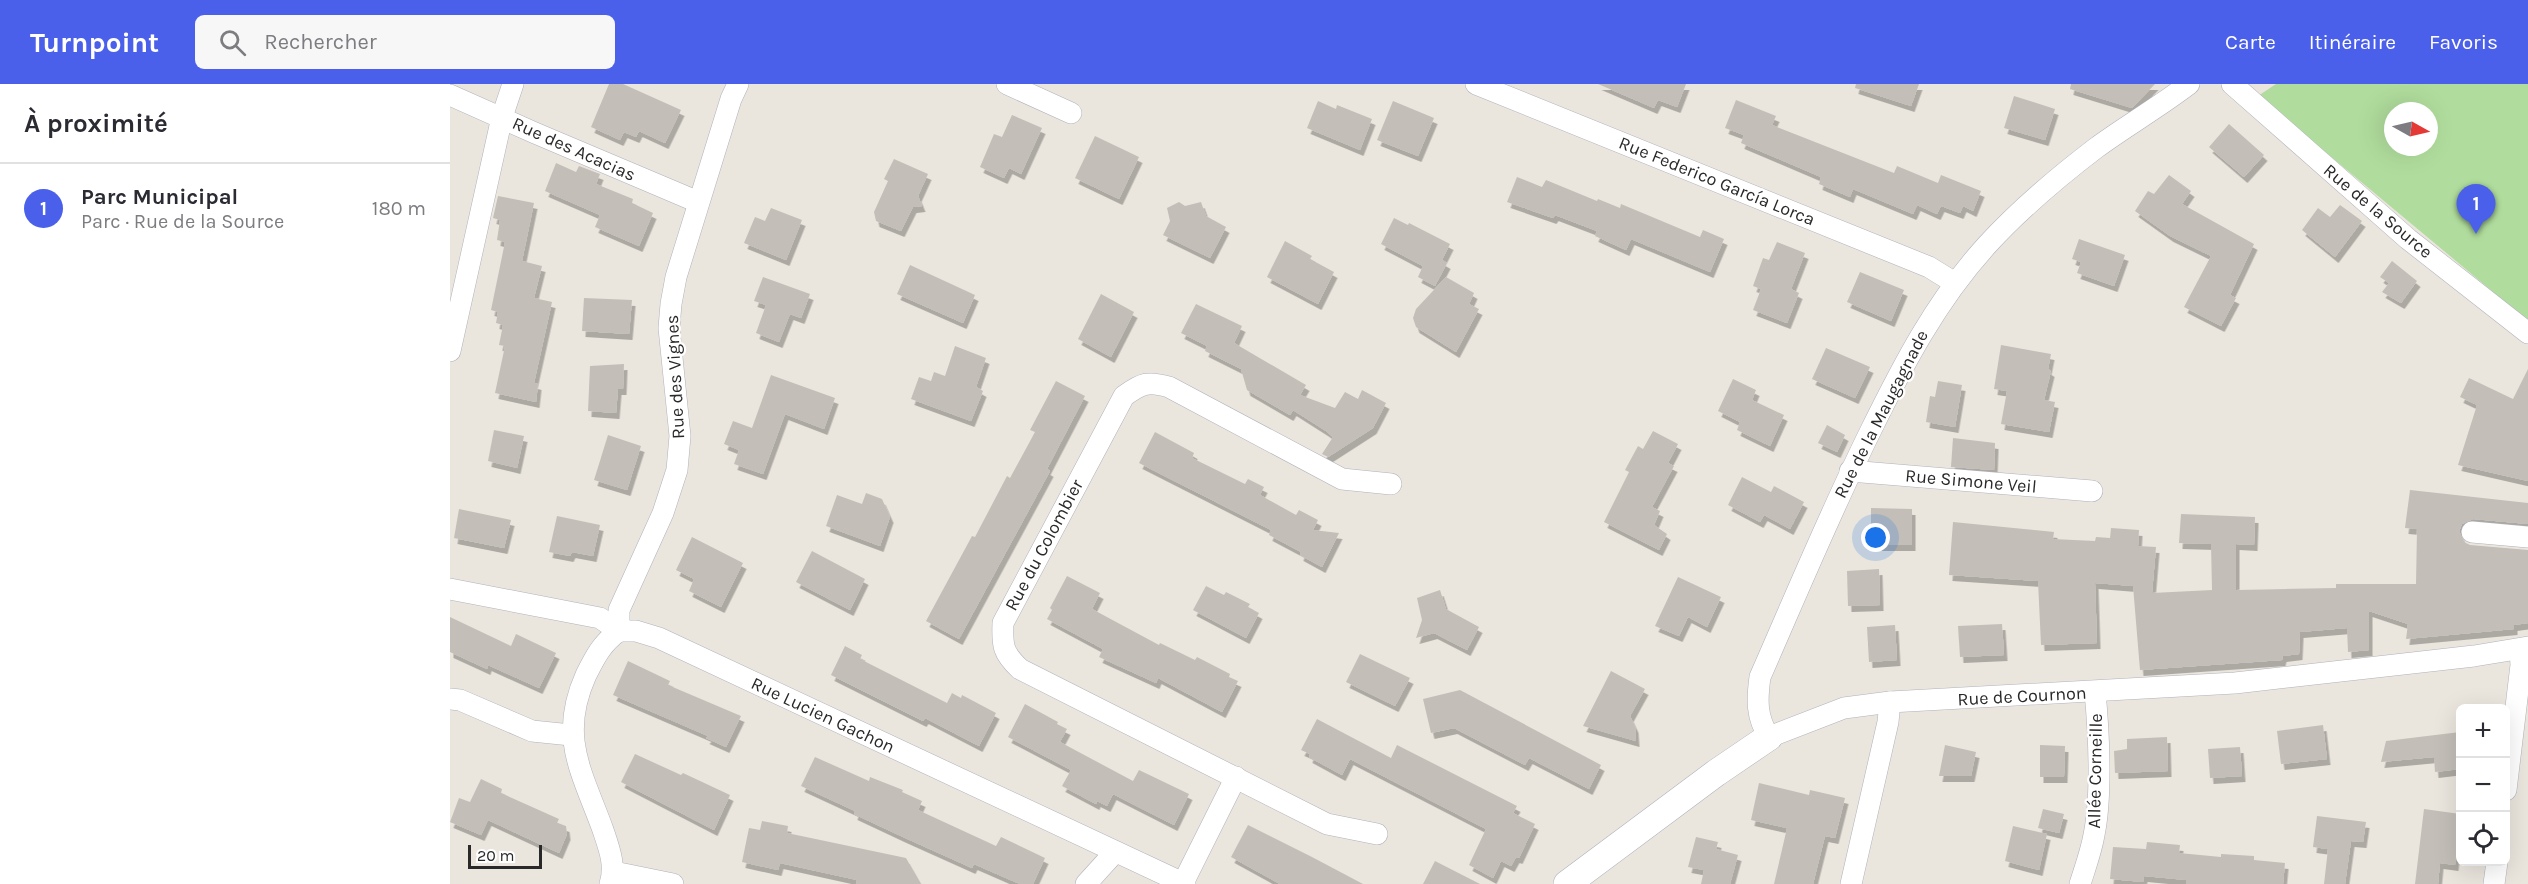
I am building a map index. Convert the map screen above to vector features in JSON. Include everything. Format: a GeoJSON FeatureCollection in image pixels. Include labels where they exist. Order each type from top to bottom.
{"type":"FeatureCollection","features":[{"type":"Feature","properties":{"kind":"street"},"geometry":{"type":"LineString","coordinates":[[450,351],[502,117],[513,84]]}},
{"type":"Feature","properties":{"kind":"street","name":"Rue des Vignes"},"geometry":{"type":"LineString","coordinates":[[619,631],[619,610],[663,513],[677,470],[680,436],[669,328],[671,304],[676,277],[698,202],[731,99],[738,84]]}},
{"type":"Feature","properties":{"kind":"street"},"geometry":{"type":"LineString","coordinates":[[1007,84],[1071,113]]}},
{"type":"Feature","properties":{"kind":"street","name":"Rue Federico García Lorca"},"geometry":{"type":"LineString","coordinates":[[1476,84],[1918,263],[1955,283]]}},
{"type":"Feature","properties":{"kind":"street","name":"Rue de la Maugagnade"},"geometry":{"type":"LineString","coordinates":[[1768,736],[1761,724],[1758,707],[1760,677],[1850,471],[1901,367],[1930,318],[1955,283],[1987,245],[2024,208],[2097,148],[2154,111],[2189,84]]}},
{"type":"Feature","properties":{"kind":"street","name":"Rue de la Source"},"geometry":{"type":"LineString","coordinates":[[2237,89],[2408,239],[2528,333]]}},
{"type":"Feature","properties":{"kind":"street","name":"Rue des Acacias"},"geometry":{"type":"LineString","coordinates":[[450,95],[545,138],[698,202]]}},
{"type":"Feature","properties":{"kind":"street","name":"Rue du Colombier"},"geometry":{"type":"LineString","coordinates":[[1377,834],[1327,824],[1020,669],[1008,658],[1002,645],[1003,624],[1124,396],[1139,386],[1152,382],[1169,387],[1342,479],[1391,484]]}},
{"type":"Feature","properties":{"kind":"street","name":"Rue Simone Veil"},"geometry":{"type":"LineString","coordinates":[[1850,471],[2092,491]]}},
{"type":"Feature","properties":{"kind":"street"},"geometry":{"type":"LineString","coordinates":[[2472,532],[2528,537]]}},
{"type":"Feature","properties":{"kind":"street","name":"Rue Lucien Gachon"},"geometry":{"type":"LineString","coordinates":[[450,589],[600,618],[619,631],[636,631],[659,638],[1184,884]]}},
{"type":"Feature","properties":{"kind":"street"},"geometry":{"type":"LineString","coordinates":[[619,631],[606,640],[597,652],[583,682],[573,712],[571,735],[579,764],[610,849],[612,878],[673,884]]}},
{"type":"Feature","properties":{"kind":"street"},"geometry":{"type":"LineString","coordinates":[[2509,758],[2524,648]]}},
{"type":"Feature","properties":{"kind":"street","name":"Rue de Cournon"},"geometry":{"type":"LineString","coordinates":[[1567,884],[1768,736],[1844,708],[1890,702],[2246,682],[2431,662],[2524,648]]}},
{"type":"Feature","properties":{"kind":"street","name":"Allée Corneille"},"geometry":{"type":"LineString","coordinates":[[2080,884],[2094,836],[2097,808],[2096,692]]}},
{"type":"Feature","properties":{"kind":"street"},"geometry":{"type":"LineString","coordinates":[[450,699],[460,700],[532,730],[571,735]]}},
{"type":"Feature","properties":{"kind":"street"},"geometry":{"type":"LineString","coordinates":[[1851,884],[1888,723],[1890,702]]}},
{"type":"Feature","properties":{"kind":"street"},"geometry":{"type":"LineString","coordinates":[[1184,884],[1236,777]]}},
{"type":"Feature","properties":{"kind":"street"},"geometry":{"type":"LineString","coordinates":[[1086,884],[1115,852]]}},
{"type":"Feature","properties":{"kind":"street"},"geometry":{"type":"LineString","coordinates":[[2494,884],[2496,866]]}},
{"type":"Feature","properties":{"kind":"green space"},"geometry":{"type":"Polygon","coordinates":[[[2276,84],[2528,84],[2528,321],[2258,96],[2276,84]]]}},
{"type":"Feature","properties":{"kind":"building"},"geometry":{"type":"Polygon","coordinates":[[[609,84],[623,84],[681,110],[665,143],[639,131],[636,137],[624,132],[620,140],[591,127],[609,84]]]}},
{"type":"Feature","properties":{"kind":"building"},"geometry":{"type":"Polygon","coordinates":[[[1598,84],[1686,84],[1677,107],[1658,100],[1654,108],[1598,84]]]}},
{"type":"Feature","properties":{"kind":"building"},"geometry":{"type":"Polygon","coordinates":[[[1856,84],[1919,84],[1911,106],[1855,88],[1856,84]]]}},
{"type":"Feature","properties":{"kind":"building"},"geometry":{"type":"Polygon","coordinates":[[[2071,84],[2155,84],[2132,108],[2070,89],[2071,84]]]}},
{"type":"Feature","properties":{"kind":"building"},"geometry":{"type":"Polygon","coordinates":[[[2014,96],[2055,109],[2045,140],[2004,128],[2014,96]]]}},
{"type":"Feature","properties":{"kind":"building"},"geometry":{"type":"Polygon","coordinates":[[[1736,100],[1776,116],[1772,125],[1894,173],[1897,166],[1938,183],[1941,175],[1981,191],[1973,211],[1963,206],[1960,213],[1941,206],[1937,214],[1917,205],[1913,214],[1853,189],[1850,197],[1819,184],[1821,177],[1741,143],[1744,135],[1725,128],[1736,100]]]}},
{"type":"Feature","properties":{"kind":"building"},"geometry":{"type":"Polygon","coordinates":[[[1318,101],[1336,109],[1337,105],[1372,119],[1360,150],[1307,128],[1318,101]]]}},
{"type":"Feature","properties":{"kind":"building"},"geometry":{"type":"Polygon","coordinates":[[[1393,101],[1434,118],[1418,156],[1377,140],[1393,101]]]}},
{"type":"Feature","properties":{"kind":"building"},"geometry":{"type":"Polygon","coordinates":[[[1012,115],[1042,128],[1021,174],[1009,168],[1004,178],[980,167],[994,134],[1002,137],[1012,115]]]}},
{"type":"Feature","properties":{"kind":"building"},"geometry":{"type":"Polygon","coordinates":[[[2229,124],[2264,155],[2244,177],[2209,147],[2229,124]]]}},
{"type":"Feature","properties":{"kind":"building"},"geometry":{"type":"Polygon","coordinates":[[[1095,136],[1139,157],[1119,199],[1075,178],[1095,136]]]}},
{"type":"Feature","properties":{"kind":"building"},"geometry":{"type":"Polygon","coordinates":[[[894,159],[928,174],[918,196],[922,206],[913,207],[901,231],[876,221],[874,212],[888,181],[884,179],[894,159]]]}},
{"type":"Feature","properties":{"kind":"building"},"geometry":{"type":"Polygon","coordinates":[[[556,163],[576,172],[579,166],[600,174],[596,184],[633,199],[632,203],[653,213],[639,246],[595,227],[600,215],[545,191],[556,163]]]}},
{"type":"Feature","properties":{"kind":"building"},"geometry":{"type":"Polygon","coordinates":[[[2169,175],[2191,191],[2182,204],[2254,244],[2230,295],[2236,298],[2221,326],[2184,307],[2211,256],[2170,236],[2135,211],[2148,191],[2154,194],[2169,175]]]}},
{"type":"Feature","properties":{"kind":"building"},"geometry":{"type":"Polygon","coordinates":[[[1517,177],[1542,187],[1546,180],[1597,201],[1598,199],[1620,208],[1621,204],[1700,237],[1703,230],[1724,239],[1710,272],[1631,239],[1626,250],[1595,236],[1597,231],[1555,215],[1553,218],[1507,202],[1517,177]]]}},
{"type":"Feature","properties":{"kind":"building"},"geometry":{"type":"Polygon","coordinates":[[[498,196],[534,203],[522,261],[542,266],[534,298],[552,302],[534,383],[538,384],[536,402],[495,393],[505,346],[499,345],[503,325],[496,323],[498,312],[491,310],[505,242],[497,240],[500,220],[493,218],[498,196]]]}},
{"type":"Feature","properties":{"kind":"building"},"geometry":{"type":"Polygon","coordinates":[[[1179,202],[1185,206],[1201,202],[1206,216],[1226,227],[1210,258],[1163,235],[1170,221],[1167,208],[1179,202]]]}},
{"type":"Feature","properties":{"kind":"building"},"geometry":{"type":"Polygon","coordinates":[[[2340,205],[2362,221],[2335,257],[2302,230],[2318,208],[2330,217],[2340,205]]]}},
{"type":"Feature","properties":{"kind":"building"},"geometry":{"type":"Polygon","coordinates":[[[771,208],[802,220],[786,260],[744,243],[755,217],[765,221],[771,208]]]}},
{"type":"Feature","properties":{"kind":"building"},"geometry":{"type":"Polygon","coordinates":[[[1394,218],[1450,244],[1442,260],[1447,263],[1435,286],[1418,277],[1423,266],[1381,244],[1394,218]]]}},
{"type":"Feature","properties":{"kind":"building"},"geometry":{"type":"Polygon","coordinates":[[[2079,239],[2125,255],[2114,286],[2077,273],[2081,262],[2072,259],[2079,239]]]}},
{"type":"Feature","properties":{"kind":"building"},"geometry":{"type":"Polygon","coordinates":[[[1285,241],[1312,256],[1310,259],[1334,272],[1318,304],[1267,277],[1285,241]]]}},
{"type":"Feature","properties":{"kind":"building"},"geometry":{"type":"Polygon","coordinates":[[[1777,242],[1805,253],[1791,289],[1799,293],[1787,323],[1753,310],[1761,289],[1753,286],[1763,258],[1769,260],[1777,242]]]}},
{"type":"Feature","properties":{"kind":"building"},"geometry":{"type":"Polygon","coordinates":[[[2392,261],[2417,281],[2401,303],[2382,292],[2389,283],[2380,277],[2392,261]]]}},
{"type":"Feature","properties":{"kind":"building"},"geometry":{"type":"Polygon","coordinates":[[[910,265],[975,295],[963,323],[897,294],[910,265]]]}},
{"type":"Feature","properties":{"kind":"building"},"geometry":{"type":"Polygon","coordinates":[[[1860,272],[1904,290],[1891,321],[1847,302],[1860,272]]]}},
{"type":"Feature","properties":{"kind":"building"},"geometry":{"type":"Polygon","coordinates":[[[763,277],[810,294],[801,318],[790,314],[779,342],[756,333],[766,305],[754,301],[763,277]]]}},
{"type":"Feature","properties":{"kind":"building"},"geometry":{"type":"Polygon","coordinates":[[[1446,277],[1474,293],[1469,304],[1479,309],[1456,352],[1416,327],[1413,318],[1416,309],[1446,277]]]}},
{"type":"Feature","properties":{"kind":"building"},"geometry":{"type":"Polygon","coordinates":[[[1101,294],[1134,312],[1111,357],[1078,339],[1101,294]]]}},
{"type":"Feature","properties":{"kind":"building"},"geometry":{"type":"Polygon","coordinates":[[[584,298],[632,300],[629,334],[582,331],[584,298]]]}},
{"type":"Feature","properties":{"kind":"building"},"geometry":{"type":"Polygon","coordinates":[[[1196,304],[1242,326],[1234,343],[1306,385],[1300,395],[1335,408],[1345,392],[1358,399],[1362,390],[1386,403],[1373,428],[1328,457],[1322,454],[1333,437],[1293,410],[1290,415],[1247,390],[1241,369],[1205,351],[1207,346],[1181,333],[1196,304]]]}},
{"type":"Feature","properties":{"kind":"building"},"geometry":{"type":"Polygon","coordinates":[[[2001,345],[2051,354],[2048,369],[2051,371],[2044,400],[2055,402],[2049,432],[2001,424],[2007,391],[1994,389],[2001,345]]]}},
{"type":"Feature","properties":{"kind":"building"},"geometry":{"type":"Polygon","coordinates":[[[955,346],[986,358],[976,387],[983,391],[971,421],[911,399],[919,377],[931,381],[934,372],[945,376],[955,346]]]}},
{"type":"Feature","properties":{"kind":"building"},"geometry":{"type":"Polygon","coordinates":[[[1826,348],[1870,367],[1855,398],[1812,379],[1826,348]]]}},
{"type":"Feature","properties":{"kind":"building"},"geometry":{"type":"Polygon","coordinates":[[[624,364],[623,389],[618,389],[616,413],[588,411],[590,366],[624,364]]]}},
{"type":"Feature","properties":{"kind":"building"},"geometry":{"type":"Polygon","coordinates":[[[2528,369],[2528,481],[2458,465],[2477,405],[2460,397],[2469,378],[2513,399],[2528,369]]]}},
{"type":"Feature","properties":{"kind":"building"},"geometry":{"type":"Polygon","coordinates":[[[771,375],[835,398],[824,429],[785,414],[763,474],[734,464],[739,450],[724,444],[733,421],[752,428],[771,375]]]}},
{"type":"Feature","properties":{"kind":"building"},"geometry":{"type":"Polygon","coordinates":[[[1733,379],[1756,390],[1752,400],[1784,415],[1770,446],[1737,430],[1740,422],[1718,411],[1733,379]]]}},
{"type":"Feature","properties":{"kind":"building"},"geometry":{"type":"Polygon","coordinates":[[[1056,381],[1085,396],[1047,469],[1050,471],[959,639],[926,621],[972,536],[975,537],[1007,476],[1010,478],[1035,432],[1030,430],[1056,381]]]}},
{"type":"Feature","properties":{"kind":"building"},"geometry":{"type":"Polygon","coordinates":[[[1938,381],[1962,385],[1955,427],[1926,422],[1930,396],[1935,397],[1938,381]]]}},
{"type":"Feature","properties":{"kind":"building"},"geometry":{"type":"Polygon","coordinates":[[[1827,425],[1845,435],[1837,452],[1818,443],[1827,425]]]}},
{"type":"Feature","properties":{"kind":"building"},"geometry":{"type":"Polygon","coordinates":[[[494,430],[524,436],[517,468],[488,461],[494,430]]]}},
{"type":"Feature","properties":{"kind":"building"},"geometry":{"type":"Polygon","coordinates":[[[1653,431],[1678,444],[1668,463],[1674,466],[1652,507],[1660,511],[1654,525],[1667,534],[1659,550],[1604,522],[1629,472],[1625,470],[1638,446],[1643,449],[1653,431]]]}},
{"type":"Feature","properties":{"kind":"building"},"geometry":{"type":"Polygon","coordinates":[[[1155,432],[1194,453],[1192,458],[1245,484],[1248,479],[1264,487],[1260,495],[1296,515],[1299,510],[1318,520],[1313,530],[1339,533],[1322,567],[1300,555],[1301,552],[1269,535],[1271,530],[1139,463],[1155,432]]]}},
{"type":"Feature","properties":{"kind":"building"},"geometry":{"type":"Polygon","coordinates":[[[608,435],[641,446],[627,490],[594,480],[608,435]]]}},
{"type":"Feature","properties":{"kind":"building"},"geometry":{"type":"Polygon","coordinates":[[[1953,438],[1995,443],[1994,470],[1951,467],[1953,438]]]}},
{"type":"Feature","properties":{"kind":"building"},"geometry":{"type":"Polygon","coordinates":[[[1742,477],[1771,492],[1774,486],[1804,502],[1790,529],[1764,515],[1760,522],[1728,505],[1742,477]]]}},
{"type":"Feature","properties":{"kind":"building"},"geometry":{"type":"Polygon","coordinates":[[[2410,490],[2528,503],[2528,524],[2473,519],[2462,524],[2459,531],[2464,542],[2470,545],[2528,550],[2528,623],[2514,625],[2514,629],[2406,639],[2408,624],[2369,611],[2369,650],[2348,652],[2347,628],[2300,632],[2299,654],[2283,656],[2282,660],[2140,670],[2133,586],[2095,583],[2097,643],[2041,645],[2038,581],[1949,575],[1953,522],[2054,532],[2053,539],[2095,541],[2096,537],[2110,538],[2111,528],[2139,530],[2138,546],[2156,547],[2152,593],[2212,590],[2211,544],[2179,543],[2181,514],[2255,517],[2254,545],[2236,544],[2236,590],[2336,588],[2336,584],[2416,584],[2417,529],[2405,528],[2410,490]]]}},
{"type":"Feature","properties":{"kind":"building"},"geometry":{"type":"Polygon","coordinates":[[[866,493],[882,499],[890,517],[880,546],[826,526],[837,495],[862,504],[866,493]]]}},
{"type":"Feature","properties":{"kind":"building"},"geometry":{"type":"Polygon","coordinates":[[[1871,508],[1912,509],[1912,545],[1871,545],[1871,508]]]}},
{"type":"Feature","properties":{"kind":"building"},"geometry":{"type":"Polygon","coordinates":[[[459,509],[511,520],[504,548],[454,538],[459,509]]]}},
{"type":"Feature","properties":{"kind":"building"},"geometry":{"type":"Polygon","coordinates":[[[557,516],[600,525],[593,556],[572,552],[570,556],[549,552],[557,516]]]}},
{"type":"Feature","properties":{"kind":"building"},"geometry":{"type":"Polygon","coordinates":[[[692,537],[743,563],[721,607],[689,591],[694,579],[676,570],[692,537]]]}},
{"type":"Feature","properties":{"kind":"building"},"geometry":{"type":"Polygon","coordinates":[[[812,551],[865,579],[850,610],[796,582],[812,551]]]}},
{"type":"Feature","properties":{"kind":"building"},"geometry":{"type":"Polygon","coordinates":[[[1879,569],[1880,605],[1848,606],[1847,571],[1879,569]]]}},
{"type":"Feature","properties":{"kind":"building"},"geometry":{"type":"Polygon","coordinates":[[[1067,576],[1100,593],[1092,609],[1159,645],[1160,643],[1195,660],[1197,657],[1230,674],[1229,677],[1238,681],[1222,712],[1158,678],[1156,683],[1099,657],[1103,649],[1047,619],[1052,610],[1050,608],[1067,576]]]}},
{"type":"Feature","properties":{"kind":"building"},"geometry":{"type":"Polygon","coordinates":[[[1678,577],[1721,597],[1707,627],[1688,617],[1679,636],[1655,626],[1678,577]]]}},
{"type":"Feature","properties":{"kind":"building"},"geometry":{"type":"Polygon","coordinates":[[[1206,586],[1224,595],[1226,592],[1250,604],[1248,607],[1259,613],[1246,638],[1193,610],[1206,586]]]}},
{"type":"Feature","properties":{"kind":"building"},"geometry":{"type":"Polygon","coordinates":[[[1440,590],[1446,609],[1479,627],[1467,650],[1434,633],[1416,638],[1422,620],[1417,598],[1440,590]]]}},
{"type":"Feature","properties":{"kind":"building"},"geometry":{"type":"Polygon","coordinates":[[[450,617],[511,646],[516,634],[556,653],[539,688],[488,665],[487,669],[450,652],[450,617]]]}},
{"type":"Feature","properties":{"kind":"building"},"geometry":{"type":"Polygon","coordinates":[[[2002,624],[2004,655],[1960,657],[1958,626],[2002,624]]]}},
{"type":"Feature","properties":{"kind":"building"},"geometry":{"type":"Polygon","coordinates":[[[1895,625],[1897,660],[1869,662],[1867,627],[1895,625]]]}},
{"type":"Feature","properties":{"kind":"building"},"geometry":{"type":"Polygon","coordinates":[[[845,646],[862,655],[860,659],[947,703],[952,693],[961,698],[962,695],[996,713],[979,746],[925,718],[923,721],[831,675],[845,646]]]}},
{"type":"Feature","properties":{"kind":"building"},"geometry":{"type":"Polygon","coordinates":[[[1360,654],[1410,678],[1395,706],[1346,682],[1360,654]]]}},
{"type":"Feature","properties":{"kind":"building"},"geometry":{"type":"Polygon","coordinates":[[[628,661],[670,681],[668,685],[741,716],[726,747],[706,738],[708,736],[613,695],[628,661]]]}},
{"type":"Feature","properties":{"kind":"building"},"geometry":{"type":"Polygon","coordinates":[[[1611,671],[1645,689],[1630,716],[1635,727],[1636,741],[1583,726],[1611,671]]]}},
{"type":"Feature","properties":{"kind":"building"},"geometry":{"type":"Polygon","coordinates":[[[1460,690],[1601,765],[1589,789],[1529,758],[1525,765],[1454,728],[1431,733],[1423,699],[1460,690]]]}},
{"type":"Feature","properties":{"kind":"building"},"geometry":{"type":"Polygon","coordinates":[[[1025,704],[1067,729],[1060,742],[1133,781],[1139,770],[1189,794],[1174,825],[1113,794],[1107,806],[1097,801],[1096,804],[1062,786],[1071,770],[1008,737],[1025,704]]]}},
{"type":"Feature","properties":{"kind":"building"},"geometry":{"type":"Polygon","coordinates":[[[1317,719],[1391,758],[1397,745],[1517,806],[1513,813],[1535,824],[1519,858],[1516,857],[1511,866],[1501,861],[1493,878],[1469,865],[1486,829],[1350,759],[1342,775],[1309,757],[1310,754],[1301,750],[1317,719]]]}},
{"type":"Feature","properties":{"kind":"building"},"geometry":{"type":"Polygon","coordinates":[[[2323,725],[2327,759],[2281,764],[2277,731],[2323,725]]]}},
{"type":"Feature","properties":{"kind":"building"},"geometry":{"type":"Polygon","coordinates":[[[2456,732],[2456,769],[2435,772],[2434,757],[2381,762],[2386,741],[2456,732]]]}},
{"type":"Feature","properties":{"kind":"building"},"geometry":{"type":"Polygon","coordinates":[[[2167,737],[2168,771],[2115,773],[2114,751],[2127,749],[2127,739],[2167,737]]]}},
{"type":"Feature","properties":{"kind":"building"},"geometry":{"type":"Polygon","coordinates":[[[1945,745],[1976,752],[1971,776],[1939,776],[1945,745]]]}},
{"type":"Feature","properties":{"kind":"building"},"geometry":{"type":"Polygon","coordinates":[[[2040,745],[2065,746],[2064,777],[2040,777],[2040,745]]]}},
{"type":"Feature","properties":{"kind":"building"},"geometry":{"type":"Polygon","coordinates":[[[2240,747],[2242,776],[2210,778],[2208,749],[2240,747]]]}},
{"type":"Feature","properties":{"kind":"building"},"geometry":{"type":"Polygon","coordinates":[[[635,754],[730,795],[714,830],[621,782],[635,754]]]}},
{"type":"Feature","properties":{"kind":"building"},"geometry":{"type":"Polygon","coordinates":[[[815,757],[869,781],[870,777],[903,790],[902,792],[922,801],[918,810],[996,846],[1001,837],[1045,858],[1033,884],[1020,884],[974,864],[972,868],[854,814],[855,811],[801,786],[815,757]]]}},
{"type":"Feature","properties":{"kind":"building"},"geometry":{"type":"Polygon","coordinates":[[[481,779],[502,789],[501,793],[559,819],[557,823],[566,826],[567,834],[559,853],[488,820],[481,835],[450,822],[459,798],[470,802],[481,779]]]}},
{"type":"Feature","properties":{"kind":"building"},"geometry":{"type":"Polygon","coordinates":[[[1759,783],[1809,795],[1810,790],[1845,798],[1835,838],[1825,836],[1813,884],[1774,884],[1787,828],[1751,820],[1759,783]]]}},
{"type":"Feature","properties":{"kind":"building"},"geometry":{"type":"Polygon","coordinates":[[[2043,809],[2064,814],[2059,833],[2038,828],[2043,809]]]}},
{"type":"Feature","properties":{"kind":"building"},"geometry":{"type":"Polygon","coordinates":[[[2424,809],[2456,813],[2455,865],[2440,863],[2438,884],[2415,884],[2424,809]]]}},
{"type":"Feature","properties":{"kind":"building"},"geometry":{"type":"Polygon","coordinates":[[[2317,816],[2366,822],[2363,842],[2351,841],[2345,884],[2324,884],[2328,849],[2313,847],[2317,816]]]}},
{"type":"Feature","properties":{"kind":"building"},"geometry":{"type":"Polygon","coordinates":[[[762,821],[788,826],[787,833],[906,858],[921,884],[856,884],[857,880],[780,863],[778,870],[742,862],[749,828],[760,830],[762,821]]]}},
{"type":"Feature","properties":{"kind":"building"},"geometry":{"type":"Polygon","coordinates":[[[1248,825],[1363,884],[1280,884],[1231,857],[1248,825]]]}},
{"type":"Feature","properties":{"kind":"building"},"geometry":{"type":"Polygon","coordinates":[[[2013,826],[2047,834],[2039,870],[2005,861],[2013,826]]]}},
{"type":"Feature","properties":{"kind":"building"},"geometry":{"type":"Polygon","coordinates":[[[1696,837],[1718,842],[1716,849],[1738,855],[1730,884],[1701,884],[1704,870],[1688,867],[1696,837]]]}},
{"type":"Feature","properties":{"kind":"building"},"geometry":{"type":"Polygon","coordinates":[[[2147,842],[2180,845],[2179,853],[2221,857],[2221,854],[2254,856],[2254,860],[2285,863],[2283,884],[2186,884],[2186,880],[2144,876],[2143,882],[2110,879],[2113,847],[2146,849],[2147,842]]]}},
{"type":"Feature","properties":{"kind":"building"},"geometry":{"type":"Polygon","coordinates":[[[1435,861],[1480,884],[1423,884],[1435,861]]]}},
{"type":"Feature","properties":{"kind":"place","name":"Parc Municipal"},"geometry":{"type":"Point","coordinates":[2476,234]}}]}
